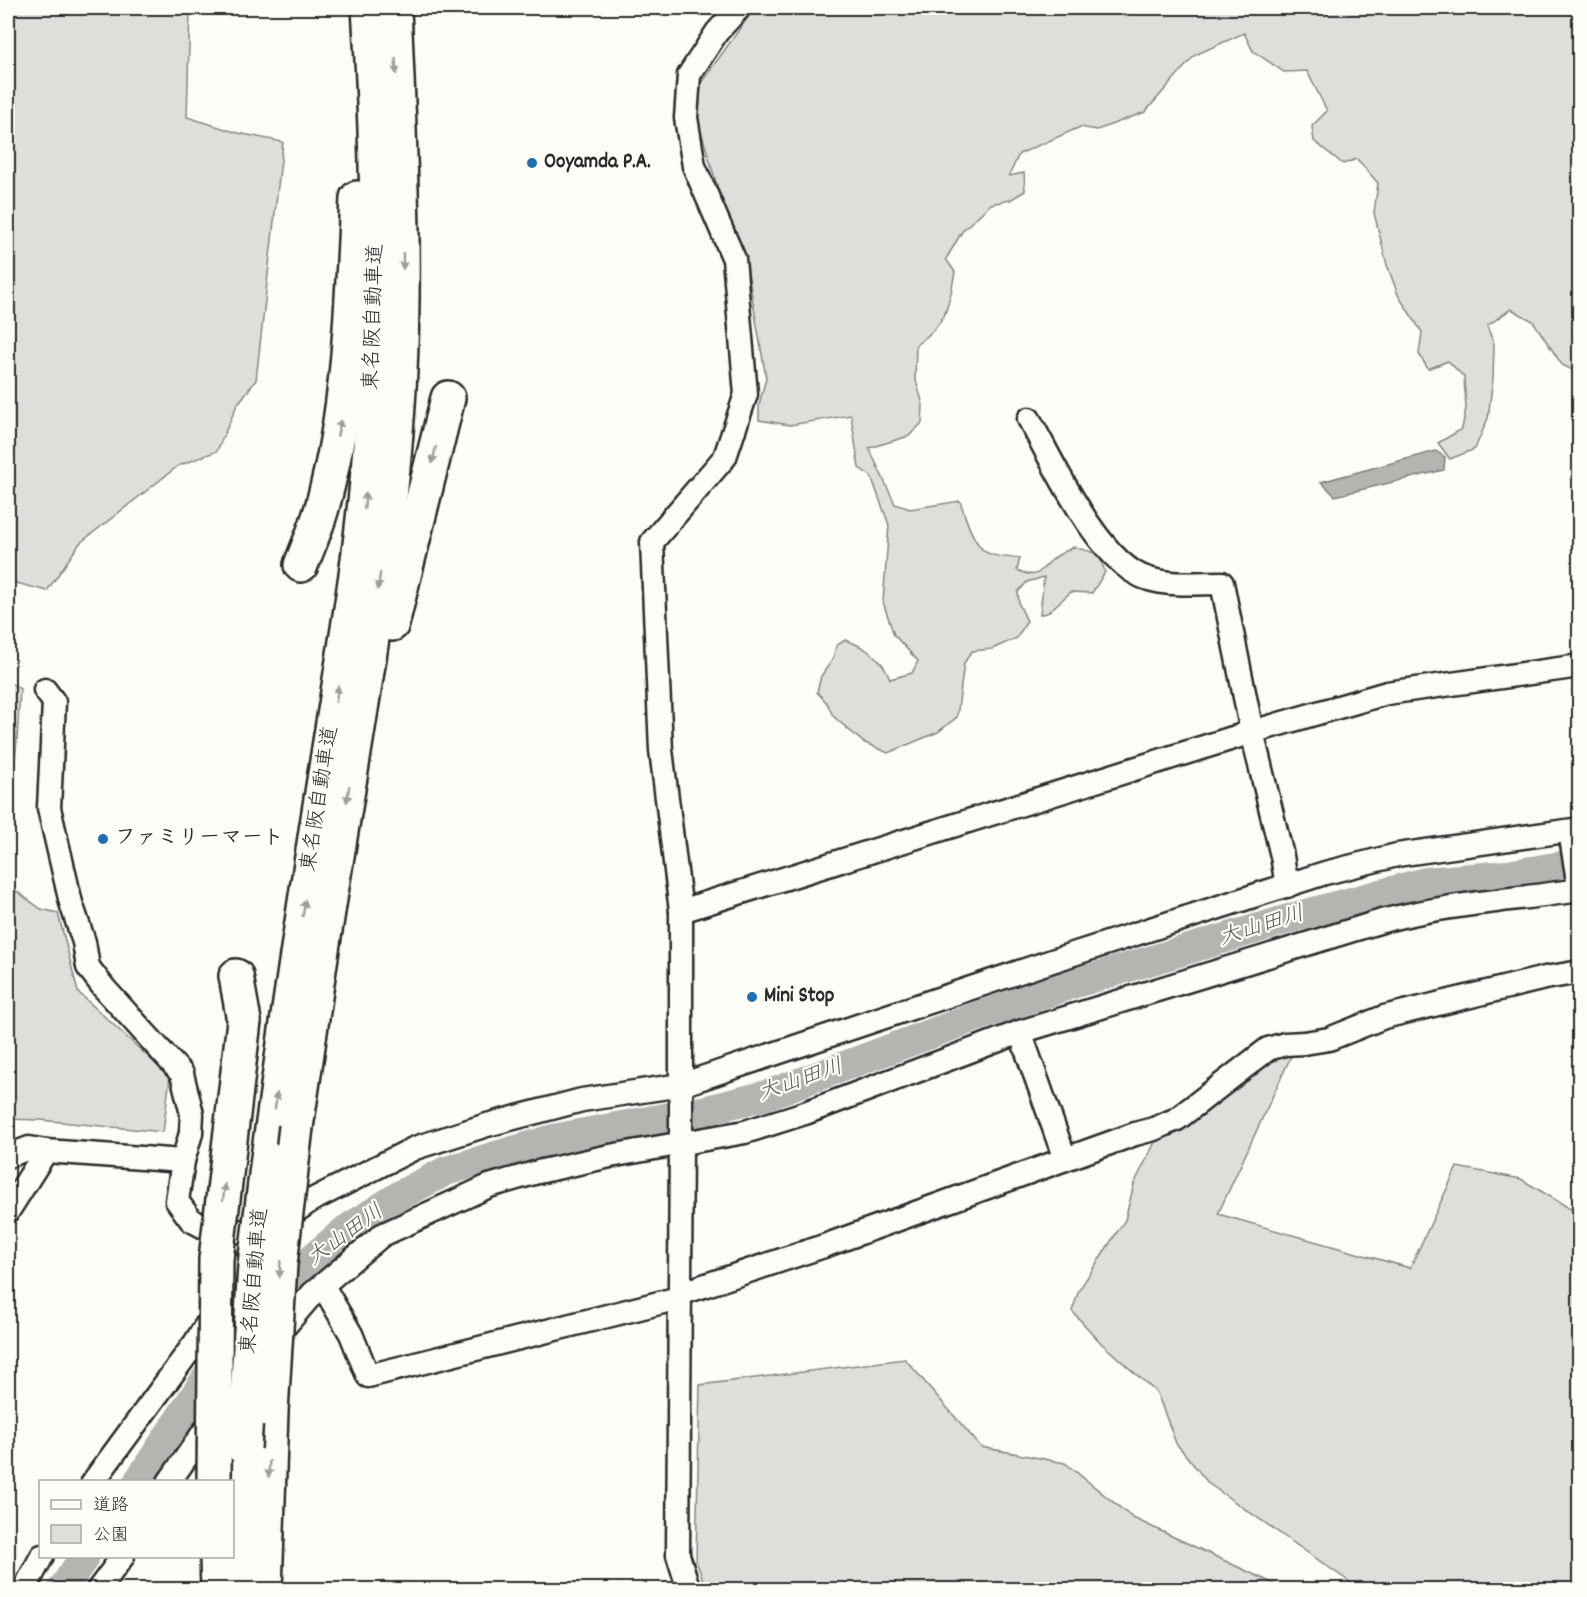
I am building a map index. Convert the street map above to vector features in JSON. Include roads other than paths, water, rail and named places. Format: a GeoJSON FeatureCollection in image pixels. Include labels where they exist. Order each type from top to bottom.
{"type":"FeatureCollection","features":[{"type":"Feature","properties":{"kind":"highway"},"geometry":{"type":"LineString","coordinates":[[301,565],[324,501],[342,416],[352,300],[367,8]]}},
{"type":"Feature","properties":{"kind":"highway","name":"東名阪自動車道"},"geometry":{"type":"LineString","coordinates":[[240,1590],[244,1448],[255,1265],[300,933],[360,550],[371,433],[377,303],[378,204],[367,8]]}},
{"type":"Feature","properties":{"kind":"highway","name":"東名阪自動車道"},"geometry":{"type":"LineString","coordinates":[[265,1590],[271,1411],[280,1264],[324,936],[355,753],[383,553],[396,432],[402,304],[403,202],[394,8]]}},
{"type":"Feature","properties":{"kind":"highway"},"geometry":{"type":"LineString","coordinates":[[355,753],[373,715],[387,641],[448,398]]}},
{"type":"Feature","properties":{"kind":"highway"},"geometry":{"type":"LineString","coordinates":[[214,1480],[216,1259],[244,1021],[236,976]]}},
{"type":"Feature","properties":{"kind":"street"},"geometry":{"type":"LineString","coordinates":[[689,1590],[678,1555],[681,911],[661,750],[652,542],[725,457],[746,394],[734,259],[694,166],[686,118],[689,75],[717,33],[739,8]]}},
{"type":"Feature","properties":{"kind":"street"},"geometry":{"type":"LineString","coordinates":[[1029,419],[1087,525],[1106,548],[1127,567],[1146,579],[1169,583],[1222,583],[1252,732],[1287,886]]}},
{"type":"Feature","properties":{"kind":"street"},"geometry":{"type":"LineString","coordinates":[[681,911],[1252,732],[1387,693],[1580,666]]}},
{"type":"Feature","properties":{"kind":"street"},"geometry":{"type":"LineString","coordinates":[[45,690],[54,702],[49,808],[71,903],[84,942],[88,967],[104,988],[183,1074],[192,1114],[191,1133],[183,1161],[177,1201],[191,1220],[208,1228],[264,1233]]}},
{"type":"Feature","properties":{"kind":"street"},"geometry":{"type":"LineString","coordinates":[[94,1480],[195,1343],[264,1233],[310,1201],[416,1148],[487,1125],[582,1100],[681,1088],[1064,957],[1325,873],[1397,855],[1575,830],[1579,891],[1420,911],[1225,968],[1020,1032],[805,1113],[745,1132],[681,1140],[548,1170],[489,1186],[382,1235],[313,1293],[261,1355],[170,1480]]}},
{"type":"Feature","properties":{"kind":"street"},"geometry":{"type":"LineString","coordinates":[[323,1286],[351,1334],[368,1376],[679,1296],[1154,1129],[1177,1119],[1268,1049],[1285,1044],[1304,1044],[1329,1039],[1384,1017],[1545,978],[1580,972]]}},
{"type":"Feature","properties":{"kind":"street"},"geometry":{"type":"LineString","coordinates":[[1020,1032],[1065,1159]]}},
{"type":"Feature","properties":{"kind":"street"},"geometry":{"type":"LineString","coordinates":[[8,1156],[29,1148],[183,1161]]}},
{"type":"Feature","properties":{"kind":"street"},"geometry":{"type":"LineString","coordinates":[[8,1211],[46,1151]]}},
{"type":"Feature","properties":{"kind":"street"},"geometry":{"type":"LineString","coordinates":[[24,1590],[41,1558]]}},
{"type":"Feature","properties":{"kind":"street"},"geometry":{"type":"LineString","coordinates":[[98,1590],[122,1558]]}},
{"type":"Feature","properties":{"kind":"waterway","name":"大山田川"},"geometry":{"type":"LineString","coordinates":[[139,1480],[223,1353],[257,1311],[295,1273],[346,1230],[404,1193],[446,1171],[553,1139],[707,1110],[767,1095],[970,1019],[1066,986],[1295,917],[1426,882],[1507,875],[1580,863]]}},
{"type":"Feature","properties":{"kind":"waterway","name":"大山田川"},"geometry":{"type":"LineString","coordinates":[[62,1590],[84,1558]]}},
{"type":"Feature","properties":{"kind":"place","name":"Ooyamda P.A."},"geometry":{"type":"Point","coordinates":[532,163]}},
{"type":"Feature","properties":{"kind":"place","name":"ファミリーマート"},"geometry":{"type":"Point","coordinates":[103,839]}},
{"type":"Feature","properties":{"kind":"place","name":"Mini Stop"},"geometry":{"type":"Point","coordinates":[752,997]}}]}
